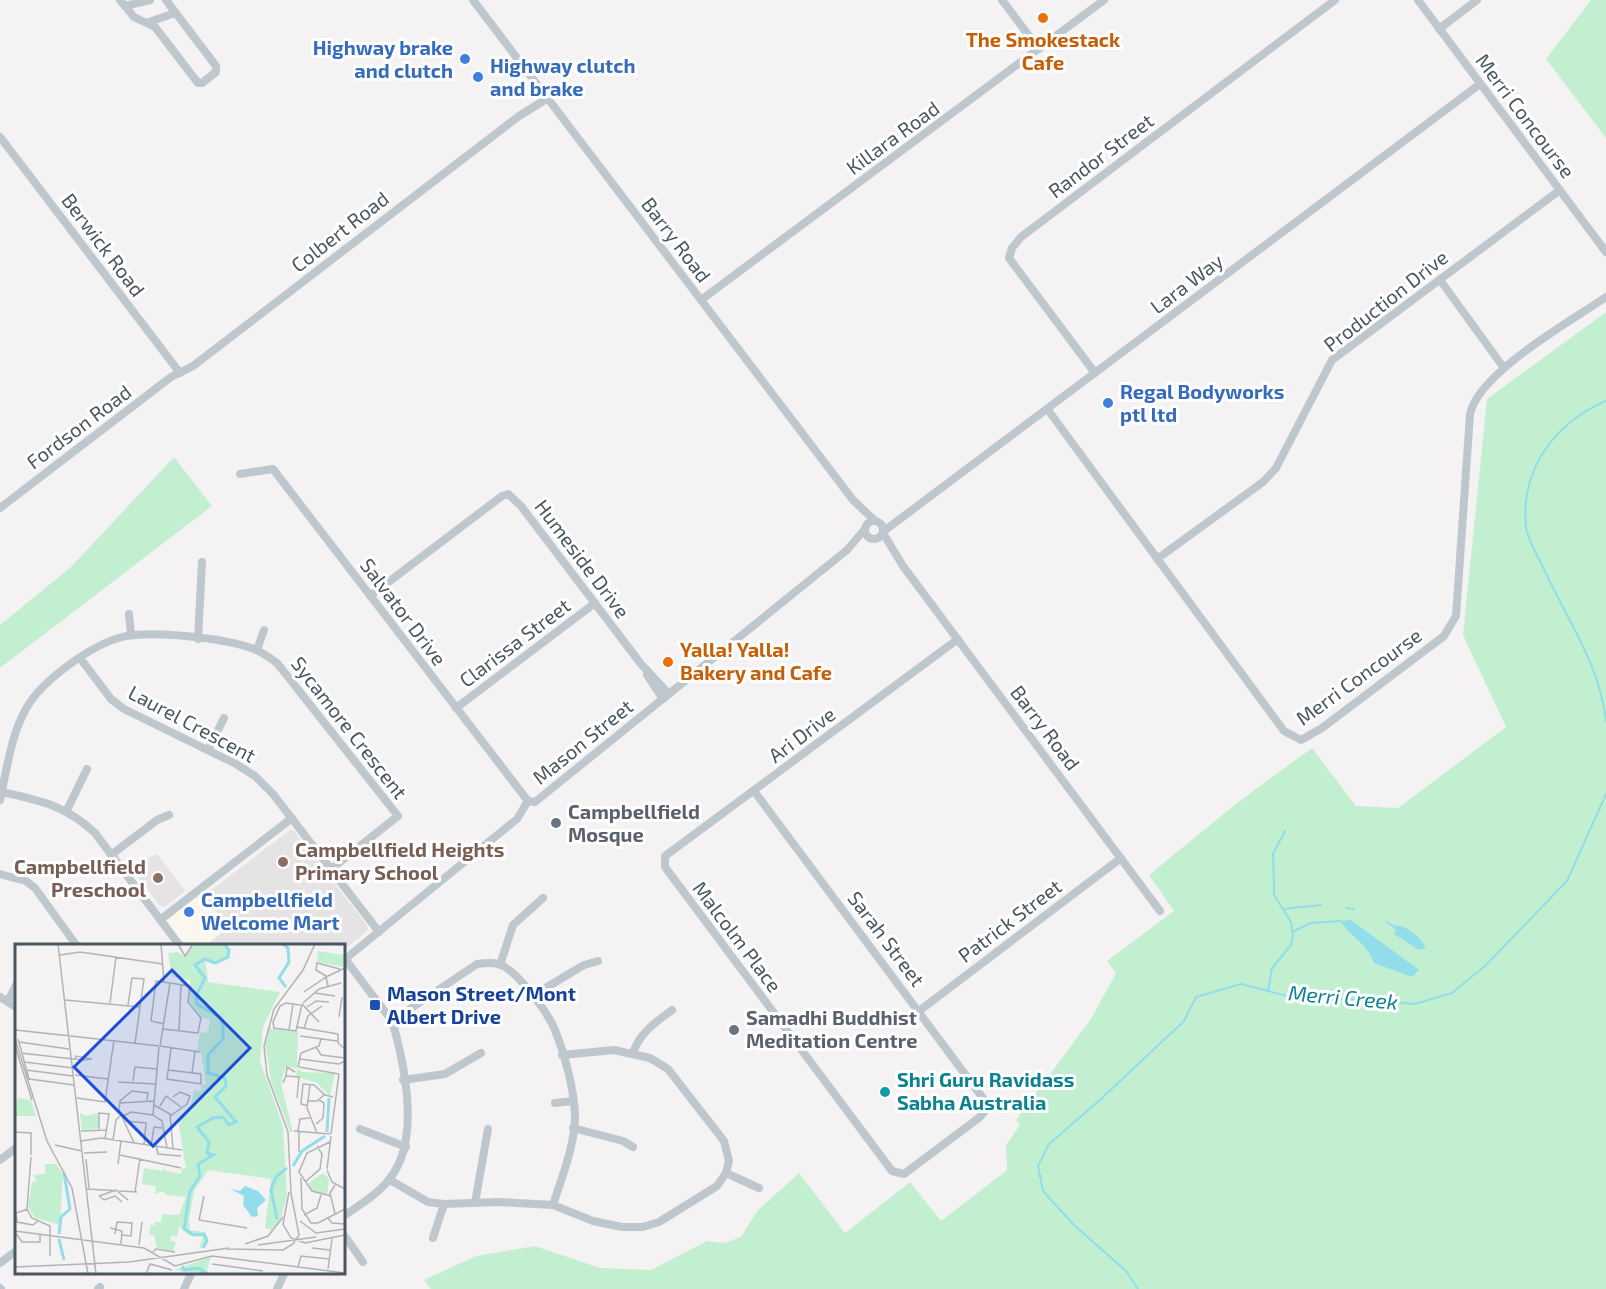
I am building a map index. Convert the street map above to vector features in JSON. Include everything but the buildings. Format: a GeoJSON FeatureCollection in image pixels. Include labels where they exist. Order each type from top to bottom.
{"type":"FeatureCollection","features":[{"type":"Feature","properties":{"kind":"street"},"geometry":{"type":"LineString","coordinates":[[123,3],[150,0]]}},
{"type":"Feature","properties":{"kind":"street"},"geometry":{"type":"LineString","coordinates":[[123,3],[134,17],[149,22],[198,82],[202,83],[217,69],[166,0]]}},
{"type":"Feature","properties":{"kind":"street","name":"Barry Road"},"geometry":{"type":"LineString","coordinates":[[473,0],[853,500],[882,524],[883,532],[903,566],[1160,911]]}},
{"type":"Feature","properties":{"kind":"street"},"geometry":{"type":"LineString","coordinates":[[1002,0],[1039,49]]}},
{"type":"Feature","properties":{"kind":"street","name":"Killara Road"},"geometry":{"type":"LineString","coordinates":[[702,300],[1104,0]]}},
{"type":"Feature","properties":{"kind":"street","name":"Randor Street"},"geometry":{"type":"LineString","coordinates":[[1095,373],[1009,258],[1012,248],[1021,237],[1335,0]]}},
{"type":"Feature","properties":{"kind":"street","name":"Merri Concourse"},"geometry":{"type":"LineString","coordinates":[[1418,0],[1606,252]]}},
{"type":"Feature","properties":{"kind":"street"},"geometry":{"type":"LineString","coordinates":[[1439,28],[1476,0]]}},
{"type":"Feature","properties":{"kind":"street"},"geometry":{"type":"LineString","coordinates":[[149,22],[175,13]]}},
{"type":"Feature","properties":{"kind":"street","name":"Lara Way"},"geometry":{"type":"LineString","coordinates":[[913,509],[1480,84]]}},
{"type":"Feature","properties":{"kind":"street","name":"Colbert Road"},"geometry":{"type":"LineString","coordinates":[[180,373],[193,366],[546,95]]}},
{"type":"Feature","properties":{"kind":"street","name":"Berwick Road"},"geometry":{"type":"LineString","coordinates":[[0,137],[180,373]]}},
{"type":"Feature","properties":{"kind":"street","name":"Production Drive"},"geometry":{"type":"LineString","coordinates":[[1157,559],[1270,475],[1284,455],[1332,360],[1560,190]]}},
{"type":"Feature","properties":{"kind":"street"},"geometry":{"type":"LineString","coordinates":[[1440,280],[1504,368]]}},
{"type":"Feature","properties":{"kind":"street","name":"Merri Concourse"},"geometry":{"type":"LineString","coordinates":[[1048,410],[1284,731],[1301,740],[1322,728],[1444,636],[1456,616],[1470,414],[1483,387],[1504,368],[1606,297]]}},
{"type":"Feature","properties":{"kind":"street","name":"Fordson Road"},"geometry":{"type":"LineString","coordinates":[[0,508],[180,373]]}},
{"type":"Feature","properties":{"kind":"street","name":"Salvator Drive"},"geometry":{"type":"LineString","coordinates":[[240,474],[273,469],[528,801]]}},
{"type":"Feature","properties":{"kind":"street","name":"Humeside Drive"},"geometry":{"type":"LineString","coordinates":[[370,596],[505,494],[511,495],[666,697]]}},
{"type":"Feature","properties":{"kind":"street","name":"Barry Road"},"geometry":{"type":"LineString","coordinates":[[853,500],[865,528],[873,539],[903,566]]}},
{"type":"Feature","properties":{"kind":"street"},"geometry":{"type":"LineString","coordinates":[[876,521],[896,517],[913,509]]}},
{"type":"Feature","properties":{"kind":"street"},"geometry":{"type":"LineString","coordinates":[[883,532],[913,509]]}},
{"type":"Feature","properties":{"kind":"street","name":"Mason Street"},"geometry":{"type":"LineString","coordinates":[[345,959],[517,819],[528,801],[535,802],[666,697],[847,549],[865,528],[876,521]]}},
{"type":"Feature","properties":{"kind":"street","name":"Mason Street"},"geometry":{"type":"LineString","coordinates":[[847,549],[873,539],[883,532]]}},
{"type":"Feature","properties":{"kind":"street"},"geometry":{"type":"LineString","coordinates":[[198,639],[202,561]]}},
{"type":"Feature","properties":{"kind":"street","name":"Clarissa Street"},"geometry":{"type":"LineString","coordinates":[[456,708],[595,603]]}},
{"type":"Feature","properties":{"kind":"street"},"geometry":{"type":"LineString","coordinates":[[129,614],[131,635]]}},
{"type":"Feature","properties":{"kind":"street"},"geometry":{"type":"LineString","coordinates":[[256,650],[264,630]]}},
{"type":"Feature","properties":{"kind":"street","name":"Sycamore Crescent"},"geometry":{"type":"LineString","coordinates":[[1,796],[3,771],[19,724],[31,700],[80,658],[104,643],[131,635],[160,635],[237,643],[256,650],[277,663],[398,816],[331,870]]}},
{"type":"Feature","properties":{"kind":"street","name":"Ari Drive"},"geometry":{"type":"LineString","coordinates":[[665,856],[958,639]]}},
{"type":"Feature","properties":{"kind":"street","name":"Laurel Crescent"},"geometry":{"type":"LineString","coordinates":[[80,658],[111,699],[124,709],[255,776],[292,818],[379,932]]}},
{"type":"Feature","properties":{"kind":"street"},"geometry":{"type":"LineString","coordinates":[[208,750],[224,718]]}},
{"type":"Feature","properties":{"kind":"street"},"geometry":{"type":"LineString","coordinates":[[67,810],[87,769]]}},
{"type":"Feature","properties":{"kind":"street","name":"Sarah Street"},"geometry":{"type":"LineString","coordinates":[[754,791],[985,1101],[986,1110]]}},
{"type":"Feature","properties":{"kind":"street"},"geometry":{"type":"LineString","coordinates":[[1,796],[51,804],[67,810],[95,833],[179,944]]}},
{"type":"Feature","properties":{"kind":"street"},"geometry":{"type":"LineString","coordinates":[[111,855],[157,820],[169,815]]}},
{"type":"Feature","properties":{"kind":"street"},"geometry":{"type":"LineString","coordinates":[[160,920],[292,818]]}},
{"type":"Feature","properties":{"kind":"street","name":"Malcolm Place"},"geometry":{"type":"LineString","coordinates":[[665,856],[665,867],[892,1171],[904,1174],[986,1110]]}},
{"type":"Feature","properties":{"kind":"street","name":"Patrick Street"},"geometry":{"type":"LineString","coordinates":[[919,1011],[1121,858]]}},
{"type":"Feature","properties":{"kind":"street"},"geometry":{"type":"LineString","coordinates":[[0,874],[26,881],[35,888],[76,944]]}},
{"type":"Feature","properties":{"kind":"street"},"geometry":{"type":"LineString","coordinates":[[500,964],[513,925],[543,898]]}},
{"type":"Feature","properties":{"kind":"street"},"geometry":{"type":"LineString","coordinates":[[345,961],[392,1021],[398,1043],[409,1130],[406,1147],[390,1180],[345,1215]]}},
{"type":"Feature","properties":{"kind":"street"},"geometry":{"type":"LineString","coordinates":[[532,996],[584,965],[598,961]]}},
{"type":"Feature","properties":{"kind":"street"},"geometry":{"type":"LineString","coordinates":[[392,1021],[477,964],[489,962],[500,964],[514,974],[555,1028],[573,1101],[570,1150],[553,1205]]}},
{"type":"Feature","properties":{"kind":"street"},"geometry":{"type":"LineString","coordinates":[[4,999],[15,987]]}},
{"type":"Feature","properties":{"kind":"street"},"geometry":{"type":"LineString","coordinates":[[633,1053],[637,1040],[646,1029],[672,1010]]}},
{"type":"Feature","properties":{"kind":"street"},"geometry":{"type":"LineString","coordinates":[[390,1180],[428,1202],[553,1205],[611,1225],[643,1227],[659,1222],[717,1186],[726,1173],[729,1161],[724,1141],[674,1076],[650,1058],[633,1053],[614,1050],[562,1055]]}},
{"type":"Feature","properties":{"kind":"street"},"geometry":{"type":"LineString","coordinates":[[403,1080],[445,1074],[481,1053]]}},
{"type":"Feature","properties":{"kind":"street"},"geometry":{"type":"LineString","coordinates":[[555,1103],[573,1101]]}},
{"type":"Feature","properties":{"kind":"street"},"geometry":{"type":"LineString","coordinates":[[573,1128],[623,1141],[633,1147]]}},
{"type":"Feature","properties":{"kind":"street"},"geometry":{"type":"LineString","coordinates":[[360,1129],[406,1147]]}},
{"type":"Feature","properties":{"kind":"street"},"geometry":{"type":"LineString","coordinates":[[475,1203],[488,1129]]}},
{"type":"Feature","properties":{"kind":"street"},"geometry":{"type":"LineString","coordinates":[[726,1173],[759,1188]]}},
{"type":"Feature","properties":{"kind":"street"},"geometry":{"type":"LineString","coordinates":[[433,1238],[444,1204]]}},
{"type":"Feature","properties":{"kind":"street"},"geometry":{"type":"LineString","coordinates":[[345,1236],[363,1262]]}},
{"type":"Feature","properties":{"kind":"street"},"geometry":{"type":"LineString","coordinates":[[0,1263],[15,1252]]}},
{"type":"Feature","properties":{"kind":"street"},"geometry":{"type":"LineString","coordinates":[[184,1289],[191,1274]]}},
{"type":"Feature","properties":{"kind":"street"},"geometry":{"type":"LineString","coordinates":[[277,1289],[284,1274]]}},
{"type":"Feature","properties":{"kind":"shaded area","name":"Campbellfield Heights Primary School"},"geometry":{"type":"Polygon","coordinates":[[[290,830],[294,831],[368,927],[367,931],[345,949],[345,944],[207,944],[228,928],[205,898],[206,894],[290,830]]]}},
{"type":"Feature","properties":{"kind":"shaded area","name":"Campbellfield Preschool"},"geometry":{"type":"Polygon","coordinates":[[[157,854],[185,891],[165,907],[160,906],[130,866],[157,854]]]}},
{"type":"Feature","properties":{"kind":"shaded area"},"geometry":{"type":"Polygon","coordinates":[[[195,897],[200,900],[205,898],[228,928],[207,944],[185,944],[168,922],[169,918],[195,897]]]}},
{"type":"Feature","properties":{"kind":"green space"},"geometry":{"type":"Polygon","coordinates":[[[1591,0],[1606,0],[1606,138],[1546,59],[1591,0]]]}},
{"type":"Feature","properties":{"kind":"green space"},"geometry":{"type":"Polygon","coordinates":[[[1606,312],[1606,1289],[431,1289],[424,1280],[476,1256],[535,1246],[600,1268],[651,1270],[707,1241],[724,1243],[741,1237],[758,1210],[799,1173],[845,1233],[910,1182],[941,1221],[1007,1170],[1006,1145],[1020,1125],[1016,1120],[1091,1019],[1116,973],[1107,961],[1174,911],[1149,875],[1237,803],[1312,748],[1356,806],[1398,808],[1506,727],[1463,635],[1487,399],[1606,312]]]}},
{"type":"Feature","properties":{"kind":"green space"},"geometry":{"type":"Polygon","coordinates":[[[174,457],[212,506],[0,668],[0,625],[71,567],[174,457]]]}},
{"type":"Feature","properties":{"kind":"water"},"geometry":{"type":"Polygon","coordinates":[[[1351,920],[1419,970],[1412,977],[1374,963],[1364,946],[1340,921],[1351,920]]]}},
{"type":"Feature","properties":{"kind":"water"},"geometry":{"type":"Polygon","coordinates":[[[1397,925],[1414,933],[1426,948],[1419,950],[1394,934],[1397,925]]]}},
{"type":"Feature","properties":{"kind":"waterway","name":"Merri Creek"},"geometry":{"type":"LineString","coordinates":[[1606,401],[1571,422],[1545,450],[1535,467],[1526,506],[1528,536],[1589,660],[1602,699],[1606,721]]}},
{"type":"Feature","properties":{"kind":"waterway","name":"Merri Creek"},"geometry":{"type":"LineString","coordinates":[[1138,1289],[1126,1271],[1074,1225],[1043,1191],[1038,1166],[1049,1144],[1184,1021],[1196,997],[1241,984],[1303,1000],[1370,999],[1415,1004],[1452,993],[1486,965],[1567,881],[1606,794]]}},
{"type":"Feature","properties":{"kind":"waterway"},"geometry":{"type":"LineString","coordinates":[[1268,991],[1272,968],[1291,945],[1293,935],[1291,922],[1274,895],[1273,854],[1285,831]]}},
{"type":"Feature","properties":{"kind":"waterway"},"geometry":{"type":"LineString","coordinates":[[1283,909],[1321,905]]}},
{"type":"Feature","properties":{"kind":"waterway"},"geometry":{"type":"LineString","coordinates":[[1346,908],[1354,909]]}},
{"type":"Feature","properties":{"kind":"waterway"},"geometry":{"type":"LineString","coordinates":[[1292,932],[1311,923],[1340,921]]}},
{"type":"Feature","properties":{"kind":"waterway"},"geometry":{"type":"LineString","coordinates":[[1387,922],[1396,928]]}},
{"type":"Feature","properties":{"kind":"place","name":"The Smokestack Cafe"},"geometry":{"type":"Point","coordinates":[1043,18]}},
{"type":"Feature","properties":{"kind":"place","name":"Highway brake and clutch"},"geometry":{"type":"Point","coordinates":[465,59]}},
{"type":"Feature","properties":{"kind":"place","name":"Highway clutch and brake"},"geometry":{"type":"Point","coordinates":[478,77]}},
{"type":"Feature","properties":{"kind":"place","name":"Regal Bodyworks ptl ltd"},"geometry":{"type":"Point","coordinates":[1108,403]}},
{"type":"Feature","properties":{"kind":"place","name":"Yalla! Yalla! Bakery and Cafe"},"geometry":{"type":"Point","coordinates":[668,662]}},
{"type":"Feature","properties":{"kind":"place","name":"Campbellfield Mosque"},"geometry":{"type":"Point","coordinates":[556,823]}},
{"type":"Feature","properties":{"kind":"place","name":"Campbellfield Heights Primary School"},"geometry":{"type":"Point","coordinates":[283,862]}},
{"type":"Feature","properties":{"kind":"place","name":"Campbellfield Preschool"},"geometry":{"type":"Point","coordinates":[158,878]}},
{"type":"Feature","properties":{"kind":"place","name":"Campbellfield Welcome Mart"},"geometry":{"type":"Point","coordinates":[189,912]}},
{"type":"Feature","properties":{"kind":"place","name":"Mason Street/Mont Albert Drive"},"geometry":{"type":"Point","coordinates":[375,1005]}},
{"type":"Feature","properties":{"kind":"place","name":"Samadhi Buddhist Meditation Centre"},"geometry":{"type":"Point","coordinates":[734,1030]}},
{"type":"Feature","properties":{"kind":"place","name":"Shri Guru Ravidass Sabha Australia"},"geometry":{"type":"Point","coordinates":[885,1092]}}]}
